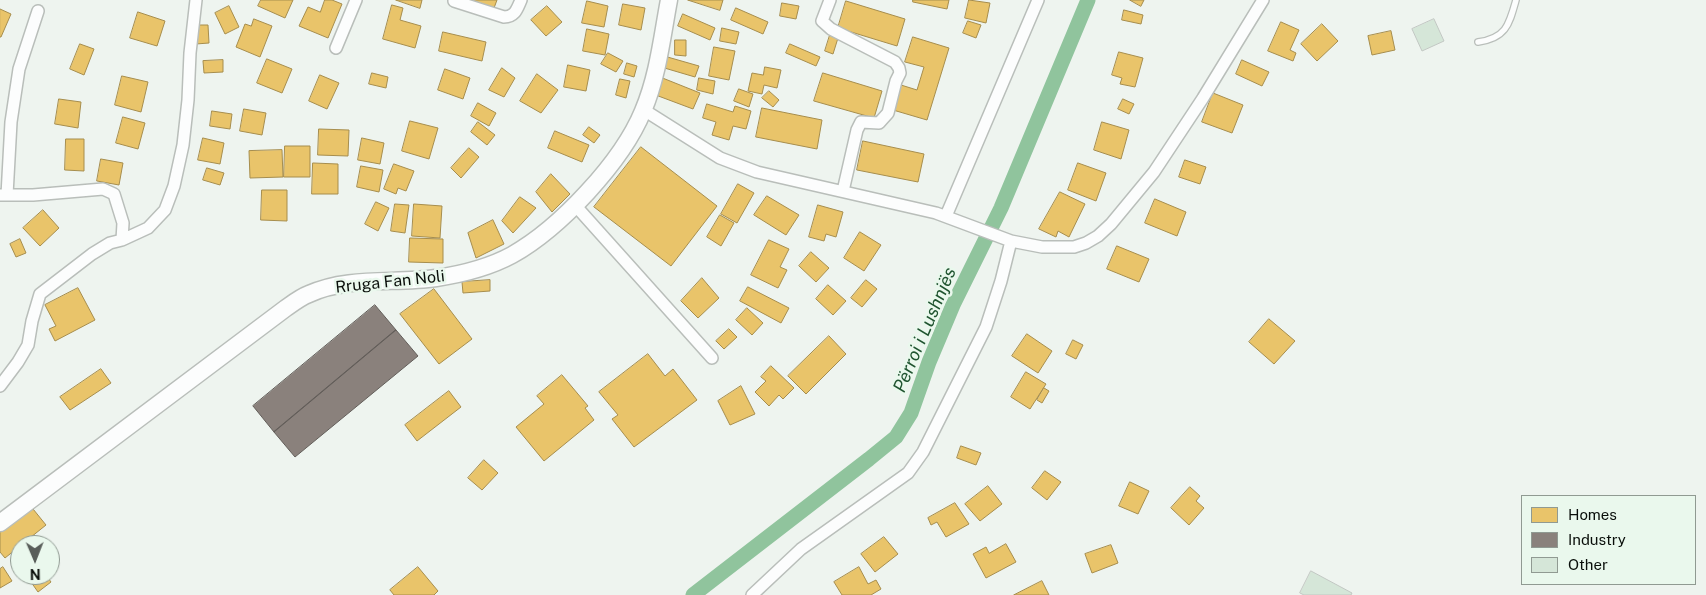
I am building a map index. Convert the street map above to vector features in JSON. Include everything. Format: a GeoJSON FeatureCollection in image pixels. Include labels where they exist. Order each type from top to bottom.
{"type":"FeatureCollection","features":[{"type":"Feature","properties":{"kind":"main road","name":"Rruga Fan Noli"},"geometry":{"type":"LineString","coordinates":[[0,523],[286,308],[308,294],[326,288],[352,284],[434,279],[464,274],[488,266],[511,255],[535,240],[593,185],[626,144],[644,110],[654,78],[669,0]]}},
{"type":"Feature","properties":{"kind":"street"},"geometry":{"type":"LineString","coordinates":[[0,386],[28,345],[32,320],[40,294],[92,254],[110,243],[122,240],[148,228],[165,210],[174,186],[184,136],[196,0]]}},
{"type":"Feature","properties":{"kind":"street"},"geometry":{"type":"LineString","coordinates":[[336,48],[356,0]]}},
{"type":"Feature","properties":{"kind":"street"},"geometry":{"type":"LineString","coordinates":[[454,1],[504,17],[510,17],[515,13],[521,0]]}},
{"type":"Feature","properties":{"kind":"street"},"geometry":{"type":"LineString","coordinates":[[830,0],[822,21],[831,29],[895,62],[900,74],[896,81],[888,113],[879,123],[861,122],[857,130],[843,191]]}},
{"type":"Feature","properties":{"kind":"street"},"geometry":{"type":"LineString","coordinates":[[946,216],[1038,0]]}},
{"type":"Feature","properties":{"kind":"street"},"geometry":{"type":"LineString","coordinates":[[644,110],[699,146],[738,166],[788,180],[946,216],[1008,240],[1042,247],[1074,247],[1098,236],[1111,224],[1154,172],[1203,98],[1263,0]]}},
{"type":"Feature","properties":{"kind":"street"},"geometry":{"type":"LineString","coordinates":[[38,11],[19,69],[11,122],[4,195],[103,189],[114,194],[117,201],[123,223],[122,240]]}},
{"type":"Feature","properties":{"kind":"street"},"geometry":{"type":"LineString","coordinates":[[574,204],[712,358]]}},
{"type":"Feature","properties":{"kind":"street"},"geometry":{"type":"LineString","coordinates":[[752,595],[801,549],[908,473],[914,465],[923,452],[986,327],[1001,281],[1008,240]]}},
{"type":"Feature","properties":{"kind":"lane"},"geometry":{"type":"LineString","coordinates":[[1478,42],[1493,40],[1505,29],[1516,0]]}},
{"type":"Feature","properties":{"kind":"building: Homes"},"geometry":{"type":"Polygon","coordinates":[[[261,0],[293,0],[285,18],[258,6],[261,0]]]}},
{"type":"Feature","properties":{"kind":"building: Homes"},"geometry":{"type":"Polygon","coordinates":[[[325,0],[332,0],[342,4],[328,38],[299,26],[308,7],[320,12],[325,0]]]}},
{"type":"Feature","properties":{"kind":"building: Homes"},"geometry":{"type":"Polygon","coordinates":[[[396,0],[422,0],[420,8],[396,0]]]}},
{"type":"Feature","properties":{"kind":"building: Homes"},"geometry":{"type":"Polygon","coordinates":[[[471,0],[497,0],[494,8],[471,0]]]}},
{"type":"Feature","properties":{"kind":"building: Homes"},"geometry":{"type":"Polygon","coordinates":[[[688,0],[723,0],[720,10],[688,0]]]}},
{"type":"Feature","properties":{"kind":"building: Homes"},"geometry":{"type":"Polygon","coordinates":[[[913,0],[949,0],[947,9],[913,2],[913,0]]]}},
{"type":"Feature","properties":{"kind":"building: Homes"},"geometry":{"type":"Polygon","coordinates":[[[969,0],[990,3],[986,23],[965,18],[969,0]]]}},
{"type":"Feature","properties":{"kind":"building: Homes"},"geometry":{"type":"Polygon","coordinates":[[[1130,0],[1144,0],[1141,6],[1130,0]]]}},
{"type":"Feature","properties":{"kind":"building: Homes"},"geometry":{"type":"Polygon","coordinates":[[[587,1],[608,6],[604,27],[582,23],[587,1]]]}},
{"type":"Feature","properties":{"kind":"building: Homes"},"geometry":{"type":"Polygon","coordinates":[[[846,1],[905,19],[897,46],[838,28],[846,1]]]}},
{"type":"Feature","properties":{"kind":"building: Homes"},"geometry":{"type":"Polygon","coordinates":[[[782,3],[799,6],[796,19],[780,16],[782,3]]]}},
{"type":"Feature","properties":{"kind":"building: Homes"},"geometry":{"type":"Polygon","coordinates":[[[623,4],[645,8],[641,30],[619,25],[623,4]]]}},
{"type":"Feature","properties":{"kind":"building: Homes"},"geometry":{"type":"Polygon","coordinates":[[[392,5],[403,8],[400,20],[421,26],[415,48],[383,39],[392,5]]]}},
{"type":"Feature","properties":{"kind":"building: Homes"},"geometry":{"type":"Polygon","coordinates":[[[229,6],[239,27],[225,34],[215,13],[229,6]]]}},
{"type":"Feature","properties":{"kind":"building: Homes"},"geometry":{"type":"Polygon","coordinates":[[[547,6],[562,22],[546,36],[531,20],[547,6]]]}},
{"type":"Feature","properties":{"kind":"building: Homes"},"geometry":{"type":"Polygon","coordinates":[[[736,8],[768,22],[763,34],[731,20],[736,8]]]}},
{"type":"Feature","properties":{"kind":"building: Homes"},"geometry":{"type":"Polygon","coordinates":[[[0,9],[11,14],[1,37],[0,37],[0,9]]]}},
{"type":"Feature","properties":{"kind":"building: Homes"},"geometry":{"type":"Polygon","coordinates":[[[1124,10],[1143,15],[1141,24],[1122,20],[1124,10]]]}},
{"type":"Feature","properties":{"kind":"building: Homes"},"geometry":{"type":"Polygon","coordinates":[[[138,12],[165,21],[157,46],[130,38],[138,12]]]}},
{"type":"Feature","properties":{"kind":"building: Homes"},"geometry":{"type":"Polygon","coordinates":[[[683,14],[715,28],[710,40],[678,26],[683,14]]]}},
{"type":"Feature","properties":{"kind":"building: Homes"},"geometry":{"type":"Polygon","coordinates":[[[254,19],[272,26],[260,57],[236,47],[245,24],[251,26],[254,19]]]}},
{"type":"Feature","properties":{"kind":"building: Homes"},"geometry":{"type":"Polygon","coordinates":[[[968,21],[981,25],[976,38],[963,33],[968,21]]]}},
{"type":"Feature","properties":{"kind":"building: Homes"},"geometry":{"type":"Polygon","coordinates":[[[1281,22],[1299,30],[1290,50],[1296,53],[1293,61],[1268,51],[1281,22]]]}},
{"type":"Feature","properties":{"kind":"building: Homes"},"geometry":{"type":"Polygon","coordinates":[[[1322,24],[1338,41],[1317,61],[1301,44],[1322,24]]]}},
{"type":"Feature","properties":{"kind":"building: Homes"},"geometry":{"type":"Polygon","coordinates":[[[195,25],[208,25],[209,43],[196,44],[195,25]]]}},
{"type":"Feature","properties":{"kind":"building: Homes"},"geometry":{"type":"Polygon","coordinates":[[[722,28],[739,32],[736,44],[720,41],[722,28]]]}},
{"type":"Feature","properties":{"kind":"building: Homes"},"geometry":{"type":"Polygon","coordinates":[[[587,29],[609,34],[605,55],[583,51],[587,29]]]}},
{"type":"Feature","properties":{"kind":"building: Homes"},"geometry":{"type":"Polygon","coordinates":[[[1391,31],[1395,50],[1372,55],[1368,36],[1391,31]]]}},
{"type":"Feature","properties":{"kind":"building: Homes"},"geometry":{"type":"Polygon","coordinates":[[[443,32],[486,42],[482,61],[439,51],[443,32]]]}},
{"type":"Feature","properties":{"kind":"building: Homes"},"geometry":{"type":"Polygon","coordinates":[[[830,35],[838,38],[833,54],[825,51],[830,35]]]}},
{"type":"Feature","properties":{"kind":"building: Homes"},"geometry":{"type":"Polygon","coordinates":[[[913,37],[949,48],[927,120],[893,110],[901,85],[917,90],[924,67],[905,62],[913,37]]]}},
{"type":"Feature","properties":{"kind":"building: Homes"},"geometry":{"type":"Polygon","coordinates":[[[675,40],[686,40],[686,56],[675,55],[675,40]]]}},
{"type":"Feature","properties":{"kind":"building: Homes"},"geometry":{"type":"Polygon","coordinates":[[[80,44],[94,49],[84,75],[70,69],[80,44]]]}},
{"type":"Feature","properties":{"kind":"building: Homes"},"geometry":{"type":"Polygon","coordinates":[[[790,44],[820,57],[816,66],[786,53],[790,44]]]}},
{"type":"Feature","properties":{"kind":"building: Homes"},"geometry":{"type":"Polygon","coordinates":[[[714,47],[735,51],[729,80],[709,76],[714,47]]]}},
{"type":"Feature","properties":{"kind":"building: Homes"},"geometry":{"type":"Polygon","coordinates":[[[1119,52],[1143,58],[1135,87],[1120,84],[1122,78],[1112,75],[1119,52]]]}},
{"type":"Feature","properties":{"kind":"building: Homes"},"geometry":{"type":"Polygon","coordinates":[[[608,53],[623,61],[616,72],[601,64],[608,53]]]}},
{"type":"Feature","properties":{"kind":"building: Homes"},"geometry":{"type":"Polygon","coordinates":[[[664,56],[699,66],[695,77],[661,67],[664,56]]]}},
{"type":"Feature","properties":{"kind":"building: Homes"},"geometry":{"type":"Polygon","coordinates":[[[267,59],[292,69],[282,93],[257,83],[267,59]]]}},
{"type":"Feature","properties":{"kind":"building: Homes"},"geometry":{"type":"Polygon","coordinates":[[[223,60],[223,72],[204,73],[203,61],[223,60]]]}},
{"type":"Feature","properties":{"kind":"building: Homes"},"geometry":{"type":"Polygon","coordinates":[[[1242,60],[1269,72],[1262,86],[1236,74],[1242,60]]]}},
{"type":"Feature","properties":{"kind":"building: Homes"},"geometry":{"type":"Polygon","coordinates":[[[627,63],[637,66],[634,77],[624,74],[627,63]]]}},
{"type":"Feature","properties":{"kind":"building: Homes"},"geometry":{"type":"Polygon","coordinates":[[[568,65],[590,70],[586,91],[564,87],[568,65]]]}},
{"type":"Feature","properties":{"kind":"building: Homes"},"geometry":{"type":"Polygon","coordinates":[[[765,67],[781,70],[777,88],[764,85],[762,94],[748,91],[752,73],[763,75],[765,67]]]}},
{"type":"Feature","properties":{"kind":"building: Homes"},"geometry":{"type":"Polygon","coordinates":[[[502,68],[515,78],[504,97],[489,90],[502,68]]]}},
{"type":"Feature","properties":{"kind":"building: Homes"},"geometry":{"type":"Polygon","coordinates":[[[445,69],[470,78],[463,99],[438,90],[445,69]]]}},
{"type":"Feature","properties":{"kind":"building: Homes"},"geometry":{"type":"Polygon","coordinates":[[[372,73],[388,77],[386,88],[369,84],[372,73]]]}},
{"type":"Feature","properties":{"kind":"building: Homes"},"geometry":{"type":"Polygon","coordinates":[[[823,73],[882,91],[874,118],[814,101],[823,73]]]}},
{"type":"Feature","properties":{"kind":"building: Homes"},"geometry":{"type":"Polygon","coordinates":[[[537,74],[558,90],[541,113],[520,101],[537,74]]]}},
{"type":"Feature","properties":{"kind":"building: Homes"},"geometry":{"type":"Polygon","coordinates":[[[320,75],[339,83],[327,109],[309,101],[320,75]]]}},
{"type":"Feature","properties":{"kind":"building: Homes"},"geometry":{"type":"Polygon","coordinates":[[[122,76],[148,82],[141,112],[115,105],[122,76]]]}},
{"type":"Feature","properties":{"kind":"building: Homes"},"geometry":{"type":"Polygon","coordinates":[[[660,77],[700,93],[693,109],[653,94],[660,77]]]}},
{"type":"Feature","properties":{"kind":"building: Homes"},"geometry":{"type":"Polygon","coordinates":[[[699,78],[715,81],[713,94],[697,90],[699,78]]]}},
{"type":"Feature","properties":{"kind":"building: Homes"},"geometry":{"type":"Polygon","coordinates":[[[620,79],[630,81],[626,98],[616,95],[620,79]]]}},
{"type":"Feature","properties":{"kind":"building: Homes"},"geometry":{"type":"Polygon","coordinates":[[[739,89],[753,94],[749,107],[734,101],[739,89]]]}},
{"type":"Feature","properties":{"kind":"building: Homes"},"geometry":{"type":"Polygon","coordinates":[[[769,91],[779,100],[773,107],[762,98],[769,91]]]}},
{"type":"Feature","properties":{"kind":"building: Homes"},"geometry":{"type":"Polygon","coordinates":[[[1213,93],[1243,105],[1232,133],[1202,122],[1213,93]]]}},
{"type":"Feature","properties":{"kind":"building: Homes"},"geometry":{"type":"Polygon","coordinates":[[[59,99],[81,102],[78,128],[55,124],[59,99]]]}},
{"type":"Feature","properties":{"kind":"building: Homes"},"geometry":{"type":"Polygon","coordinates":[[[1123,99],[1134,104],[1129,114],[1118,109],[1123,99]]]}},
{"type":"Feature","properties":{"kind":"building: Homes"},"geometry":{"type":"Polygon","coordinates":[[[478,103],[496,113],[489,126],[471,116],[478,103]]]}},
{"type":"Feature","properties":{"kind":"building: Homes"},"geometry":{"type":"Polygon","coordinates":[[[707,104],[733,112],[735,106],[751,111],[746,129],[733,126],[729,140],[712,135],[716,122],[703,118],[707,104]]]}},
{"type":"Feature","properties":{"kind":"building: Homes"},"geometry":{"type":"Polygon","coordinates":[[[762,108],[822,120],[817,149],[756,137],[762,108]]]}},
{"type":"Feature","properties":{"kind":"building: Homes"},"geometry":{"type":"Polygon","coordinates":[[[244,109],[266,113],[262,135],[240,131],[244,109]]]}},
{"type":"Feature","properties":{"kind":"building: Homes"},"geometry":{"type":"Polygon","coordinates":[[[212,111],[232,114],[230,129],[210,126],[212,111]]]}},
{"type":"Feature","properties":{"kind":"building: Homes"},"geometry":{"type":"Polygon","coordinates":[[[123,117],[145,123],[138,149],[116,143],[123,117]]]}},
{"type":"Feature","properties":{"kind":"building: Homes"},"geometry":{"type":"Polygon","coordinates":[[[410,121],[438,128],[429,159],[402,151],[410,121]]]}},
{"type":"Feature","properties":{"kind":"building: Homes"},"geometry":{"type":"Polygon","coordinates":[[[478,122],[495,135],[487,145],[471,132],[478,122]]]}},
{"type":"Feature","properties":{"kind":"building: Homes"},"geometry":{"type":"Polygon","coordinates":[[[1102,122],[1129,130],[1121,159],[1094,150],[1102,122]]]}},
{"type":"Feature","properties":{"kind":"building: Homes"},"geometry":{"type":"Polygon","coordinates":[[[589,127],[600,135],[594,143],[583,135],[589,127]]]}},
{"type":"Feature","properties":{"kind":"building: Homes"},"geometry":{"type":"Polygon","coordinates":[[[319,129],[349,130],[348,156],[318,155],[319,129]]]}},
{"type":"Feature","properties":{"kind":"building: Homes"},"geometry":{"type":"Polygon","coordinates":[[[555,131],[589,145],[582,162],[548,148],[555,131]]]}},
{"type":"Feature","properties":{"kind":"building: Homes"},"geometry":{"type":"Polygon","coordinates":[[[203,138],[224,143],[220,164],[198,160],[203,138]]]}},
{"type":"Feature","properties":{"kind":"building: Homes"},"geometry":{"type":"Polygon","coordinates":[[[362,138],[384,143],[380,164],[358,160],[362,138]]]}},
{"type":"Feature","properties":{"kind":"building: Homes"},"geometry":{"type":"Polygon","coordinates":[[[66,139],[84,139],[84,171],[65,170],[66,139]]]}},
{"type":"Feature","properties":{"kind":"building: Homes"},"geometry":{"type":"Polygon","coordinates":[[[863,141],[924,154],[918,182],[857,170],[863,141]]]}},
{"type":"Feature","properties":{"kind":"building: Homes"},"geometry":{"type":"Polygon","coordinates":[[[285,146],[310,146],[310,177],[284,177],[285,146]]]}},
{"type":"Feature","properties":{"kind":"building: Homes"},"geometry":{"type":"Polygon","coordinates":[[[641,147],[717,206],[671,266],[594,207],[641,147]]]}},
{"type":"Feature","properties":{"kind":"building: Homes"},"geometry":{"type":"Polygon","coordinates":[[[469,148],[479,157],[461,178],[451,168],[469,148]]]}},
{"type":"Feature","properties":{"kind":"building: Homes"},"geometry":{"type":"Polygon","coordinates":[[[282,150],[283,177],[250,178],[249,151],[282,150]]]}},
{"type":"Feature","properties":{"kind":"building: Homes"},"geometry":{"type":"Polygon","coordinates":[[[101,159],[123,163],[119,185],[97,181],[101,159]]]}},
{"type":"Feature","properties":{"kind":"building: Homes"},"geometry":{"type":"Polygon","coordinates":[[[1185,160],[1206,167],[1200,184],[1179,177],[1185,160]]]}},
{"type":"Feature","properties":{"kind":"building: Homes"},"geometry":{"type":"Polygon","coordinates":[[[313,163],[338,164],[338,194],[312,194],[313,163]]]}},
{"type":"Feature","properties":{"kind":"building: Homes"},"geometry":{"type":"Polygon","coordinates":[[[1078,163],[1106,173],[1096,201],[1068,190],[1078,163]]]}},
{"type":"Feature","properties":{"kind":"building: Homes"},"geometry":{"type":"Polygon","coordinates":[[[394,164],[414,171],[406,191],[398,188],[396,194],[384,189],[394,164]]]}},
{"type":"Feature","properties":{"kind":"building: Homes"},"geometry":{"type":"Polygon","coordinates":[[[361,166],[383,170],[379,192],[357,187],[361,166]]]}},
{"type":"Feature","properties":{"kind":"building: Homes"},"geometry":{"type":"Polygon","coordinates":[[[207,168],[224,173],[220,185],[203,180],[207,168]]]}},
{"type":"Feature","properties":{"kind":"building: Homes"},"geometry":{"type":"Polygon","coordinates":[[[551,174],[570,194],[552,212],[536,192],[551,174]]]}},
{"type":"Feature","properties":{"kind":"building: Homes"},"geometry":{"type":"Polygon","coordinates":[[[738,184],[754,193],[737,223],[721,214],[738,184]]]}},
{"type":"Feature","properties":{"kind":"building: Homes"},"geometry":{"type":"Polygon","coordinates":[[[262,190],[287,190],[287,221],[261,220],[262,190]]]}},
{"type":"Feature","properties":{"kind":"building: Homes"},"geometry":{"type":"Polygon","coordinates":[[[1060,192],[1085,204],[1069,237],[1058,231],[1056,237],[1039,229],[1060,192]]]}},
{"type":"Feature","properties":{"kind":"building: Homes"},"geometry":{"type":"Polygon","coordinates":[[[767,196],[799,215],[786,235],[754,215],[767,196]]]}},
{"type":"Feature","properties":{"kind":"building: Homes"},"geometry":{"type":"Polygon","coordinates":[[[520,197],[536,208],[513,233],[502,221],[520,197]]]}},
{"type":"Feature","properties":{"kind":"building: Homes"},"geometry":{"type":"Polygon","coordinates":[[[1155,199],[1186,212],[1177,236],[1145,223],[1155,199]]]}},
{"type":"Feature","properties":{"kind":"building: Homes"},"geometry":{"type":"Polygon","coordinates":[[[376,202],[389,208],[378,231],[365,224],[376,202]]]}},
{"type":"Feature","properties":{"kind":"building: Homes"},"geometry":{"type":"Polygon","coordinates":[[[395,204],[409,205],[405,233],[391,231],[395,204]]]}},
{"type":"Feature","properties":{"kind":"building: Homes"},"geometry":{"type":"Polygon","coordinates":[[[414,204],[442,206],[440,238],[412,236],[414,204]]]}},
{"type":"Feature","properties":{"kind":"building: Homes"},"geometry":{"type":"Polygon","coordinates":[[[818,205],[843,212],[836,237],[826,234],[824,241],[809,237],[818,205]]]}},
{"type":"Feature","properties":{"kind":"building: Homes"},"geometry":{"type":"Polygon","coordinates":[[[43,210],[59,228],[40,246],[23,228],[43,210]]]}},
{"type":"Feature","properties":{"kind":"building: Homes"},"geometry":{"type":"Polygon","coordinates":[[[720,215],[734,223],[721,246],[707,237],[720,215]]]}},
{"type":"Feature","properties":{"kind":"building: Homes"},"geometry":{"type":"Polygon","coordinates":[[[493,220],[504,244],[476,258],[468,233],[493,220]]]}},
{"type":"Feature","properties":{"kind":"building: Homes"},"geometry":{"type":"Polygon","coordinates":[[[860,232],[881,245],[864,271],[844,258],[860,232]]]}},
{"type":"Feature","properties":{"kind":"building: Homes"},"geometry":{"type":"Polygon","coordinates":[[[410,238],[443,239],[443,263],[409,262],[410,238]]]}},
{"type":"Feature","properties":{"kind":"building: Homes"},"geometry":{"type":"Polygon","coordinates":[[[20,239],[26,253],[16,257],[10,244],[20,239]]]}},
{"type":"Feature","properties":{"kind":"building: Homes"},"geometry":{"type":"Polygon","coordinates":[[[769,240],[789,249],[780,267],[787,270],[778,288],[751,275],[769,240]]]}},
{"type":"Feature","properties":{"kind":"building: Homes"},"geometry":{"type":"Polygon","coordinates":[[[1117,246],[1149,259],[1139,282],[1107,269],[1117,246]]]}},
{"type":"Feature","properties":{"kind":"building: Homes"},"geometry":{"type":"Polygon","coordinates":[[[811,252],[829,268],[816,282],[799,266],[811,252]]]}},
{"type":"Feature","properties":{"kind":"building: Homes"},"geometry":{"type":"Polygon","coordinates":[[[702,278],[719,298],[698,318],[681,301],[702,278]]]}},
{"type":"Feature","properties":{"kind":"building: Homes"},"geometry":{"type":"Polygon","coordinates":[[[490,280],[490,291],[463,293],[462,282],[490,280]]]}},
{"type":"Feature","properties":{"kind":"building: Homes"},"geometry":{"type":"Polygon","coordinates":[[[866,280],[877,289],[862,307],[851,298],[866,280]]]}},
{"type":"Feature","properties":{"kind":"building: Homes"},"geometry":{"type":"Polygon","coordinates":[[[828,285],[846,301],[833,315],[816,299],[828,285]]]}},
{"type":"Feature","properties":{"kind":"building: Homes"},"geometry":{"type":"Polygon","coordinates":[[[748,287],[789,308],[781,323],[740,301],[748,287]]]}},
{"type":"Feature","properties":{"kind":"building: Homes"},"geometry":{"type":"Polygon","coordinates":[[[78,288],[95,320],[55,341],[49,329],[56,326],[45,305],[78,288]]]}},
{"type":"Feature","properties":{"kind":"building: Homes"},"geometry":{"type":"Polygon","coordinates":[[[434,289],[472,339],[439,364],[400,314],[434,289]]]}},
{"type":"Feature","properties":{"kind":"building: Homes"},"geometry":{"type":"Polygon","coordinates":[[[747,308],[763,323],[752,335],[736,320],[747,308]]]}},
{"type":"Feature","properties":{"kind":"building: Homes"},"geometry":{"type":"Polygon","coordinates":[[[1269,319],[1295,341],[1274,364],[1249,342],[1269,319]]]}},
{"type":"Feature","properties":{"kind":"building: Homes"},"geometry":{"type":"Polygon","coordinates":[[[729,329],[737,337],[724,349],[716,341],[729,329]]]}},
{"type":"Feature","properties":{"kind":"building: Homes"},"geometry":{"type":"Polygon","coordinates":[[[1027,334],[1052,351],[1038,373],[1012,356],[1027,334]]]}},
{"type":"Feature","properties":{"kind":"building: Homes"},"geometry":{"type":"Polygon","coordinates":[[[829,336],[846,354],[806,394],[788,376],[829,336]]]}},
{"type":"Feature","properties":{"kind":"building: Homes"},"geometry":{"type":"Polygon","coordinates":[[[1073,340],[1083,345],[1076,359],[1066,354],[1073,340]]]}},
{"type":"Feature","properties":{"kind":"building: Homes"},"geometry":{"type":"Polygon","coordinates":[[[648,354],[665,376],[673,369],[697,400],[634,447],[612,419],[618,415],[599,392],[648,354]]]}},
{"type":"Feature","properties":{"kind":"building: Homes"},"geometry":{"type":"Polygon","coordinates":[[[771,366],[794,388],[783,399],[779,395],[769,406],[755,392],[766,381],[761,377],[771,366]]]}},
{"type":"Feature","properties":{"kind":"building: Homes"},"geometry":{"type":"Polygon","coordinates":[[[101,369],[111,383],[70,410],[60,397],[101,369]]]}},
{"type":"Feature","properties":{"kind":"building: Homes"},"geometry":{"type":"Polygon","coordinates":[[[1026,372],[1046,384],[1030,409],[1011,397],[1026,372]]]}},
{"type":"Feature","properties":{"kind":"building: Homes"},"geometry":{"type":"Polygon","coordinates":[[[562,375],[588,406],[585,408],[594,420],[544,461],[516,427],[544,404],[537,396],[562,375]]]}},
{"type":"Feature","properties":{"kind":"building: Homes"},"geometry":{"type":"Polygon","coordinates":[[[741,386],[755,414],[730,425],[718,401],[741,386]]]}},
{"type":"Feature","properties":{"kind":"building: Homes"},"geometry":{"type":"Polygon","coordinates":[[[1044,388],[1049,391],[1042,403],[1037,400],[1044,388]]]}},
{"type":"Feature","properties":{"kind":"building: Homes"},"geometry":{"type":"Polygon","coordinates":[[[449,391],[461,407],[417,441],[405,425],[449,391]]]}},
{"type":"Feature","properties":{"kind":"building: Homes"},"geometry":{"type":"Polygon","coordinates":[[[961,446],[981,453],[976,465],[957,458],[961,446]]]}},
{"type":"Feature","properties":{"kind":"building: Homes"},"geometry":{"type":"Polygon","coordinates":[[[484,460],[498,473],[482,490],[468,478],[484,460]]]}},
{"type":"Feature","properties":{"kind":"building: Homes"},"geometry":{"type":"Polygon","coordinates":[[[1045,471],[1061,482],[1047,500],[1032,488],[1045,471]]]}},
{"type":"Feature","properties":{"kind":"building: Homes"},"geometry":{"type":"Polygon","coordinates":[[[1130,482],[1149,491],[1138,514],[1119,506],[1130,482]]]}},
{"type":"Feature","properties":{"kind":"building: Homes"},"geometry":{"type":"Polygon","coordinates":[[[988,486],[1002,504],[980,521],[965,504],[988,486]]]}},
{"type":"Feature","properties":{"kind":"building: Homes"},"geometry":{"type":"Polygon","coordinates":[[[1190,487],[1200,496],[1196,501],[1204,508],[1189,525],[1171,508],[1190,487]]]}},
{"type":"Feature","properties":{"kind":"building: Homes"},"geometry":{"type":"Polygon","coordinates":[[[955,503],[969,524],[946,537],[937,522],[931,525],[928,518],[955,503]]]}},
{"type":"Feature","properties":{"kind":"building: Homes"},"geometry":{"type":"Polygon","coordinates":[[[29,504],[46,525],[34,535],[10,535],[10,554],[5,558],[0,552],[0,528],[29,504]]]}},
{"type":"Feature","properties":{"kind":"building: Homes"},"geometry":{"type":"Polygon","coordinates":[[[884,537],[898,554],[875,572],[861,554],[884,537]]]}},
{"type":"Feature","properties":{"kind":"building: Homes"},"geometry":{"type":"Polygon","coordinates":[[[1006,544],[1016,562],[986,578],[973,554],[986,547],[989,553],[1006,544]]]}},
{"type":"Feature","properties":{"kind":"building: Homes"},"geometry":{"type":"Polygon","coordinates":[[[1111,545],[1118,563],[1092,573],[1085,554],[1111,545]]]}},
{"type":"Feature","properties":{"kind":"building: Homes"},"geometry":{"type":"Polygon","coordinates":[[[3,567],[10,578],[10,582],[0,588],[0,569],[3,567]]]}},
{"type":"Feature","properties":{"kind":"building: Homes"},"geometry":{"type":"Polygon","coordinates":[[[418,567],[438,591],[434,595],[394,595],[390,590],[418,567]]]}},
{"type":"Feature","properties":{"kind":"building: Homes"},"geometry":{"type":"Polygon","coordinates":[[[859,567],[868,584],[876,580],[881,589],[871,595],[842,595],[834,582],[859,567]]]}},
{"type":"Feature","properties":{"kind":"building: Homes"},"geometry":{"type":"Polygon","coordinates":[[[1042,581],[1049,595],[1014,595],[1042,581]]]}},
{"type":"Feature","properties":{"kind":"building: Homes"},"geometry":{"type":"Polygon","coordinates":[[[33,585],[47,585],[38,592],[33,585]]]}},
{"type":"Feature","properties":{"kind":"building: Industry"},"geometry":{"type":"Polygon","coordinates":[[[375,305],[396,330],[274,432],[253,406],[375,305]]]}},
{"type":"Feature","properties":{"kind":"building: Industry"},"geometry":{"type":"Polygon","coordinates":[[[396,330],[418,356],[295,457],[274,432],[396,330]]]}},
{"type":"Feature","properties":{"kind":"building: Other"},"geometry":{"type":"Polygon","coordinates":[[[1434,19],[1444,41],[1422,51],[1412,29],[1434,19]]]}},
{"type":"Feature","properties":{"kind":"building: Other"},"geometry":{"type":"Polygon","coordinates":[[[1311,571],[1352,593],[1351,595],[1304,595],[1300,593],[1311,571]]]}},
{"type":"Feature","properties":{"kind":"waterway","name":"Përroi i Lushnjës"},"geometry":{"type":"LineString","coordinates":[[693,595],[896,437],[911,413],[929,362],[953,305],[1001,208],[1088,0]]}}]}
